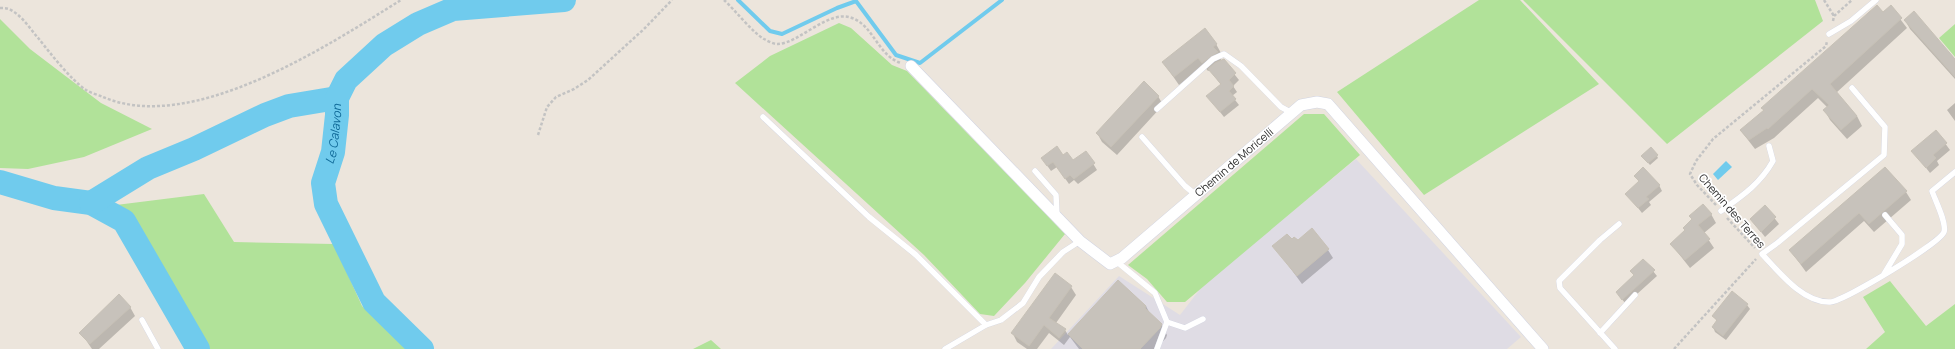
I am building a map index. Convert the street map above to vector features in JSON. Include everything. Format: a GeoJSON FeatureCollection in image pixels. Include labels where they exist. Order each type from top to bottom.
{"type":"FeatureCollection","features":[{"type":"Feature","properties":{"kind":"street"},"geometry":{"type":"LineString","coordinates":[[911,66],[1080,240],[1110,264],[1116,261]]}},
{"type":"Feature","properties":{"kind":"street","name":"Chemin de Moricelli"},"geometry":{"type":"LineString","coordinates":[[1116,261],[1122,258],[1301,106],[1317,102],[1328,104],[1540,348]]}},
{"type":"Feature","properties":{"kind":"lane"},"geometry":{"type":"LineString","coordinates":[[1829,34],[1852,21],[1876,0]]}},
{"type":"Feature","properties":{"kind":"lane"},"geometry":{"type":"LineString","coordinates":[[1157,109],[1213,59],[1224,54],[1241,66],[1281,107],[1292,113]]}},
{"type":"Feature","properties":{"kind":"lane"},"geometry":{"type":"LineString","coordinates":[[1852,88],[1885,127],[1884,155],[1762,254],[1799,292],[1830,302],[1922,252],[1943,233],[1945,226],[1932,191],[1955,172]]}},
{"type":"Feature","properties":{"kind":"lane"},"geometry":{"type":"LineString","coordinates":[[764,117],[868,217],[916,255],[986,325]]}},
{"type":"Feature","properties":{"kind":"lane"},"geometry":{"type":"LineString","coordinates":[[1142,137],[1185,186],[1196,195]]}},
{"type":"Feature","properties":{"kind":"lane"},"geometry":{"type":"LineString","coordinates":[[1721,211],[1747,192],[1765,175],[1773,161],[1769,146]]}},
{"type":"Feature","properties":{"kind":"lane"},"geometry":{"type":"LineString","coordinates":[[1035,171],[1056,195],[1057,217]]}},
{"type":"Feature","properties":{"kind":"lane"},"geometry":{"type":"LineString","coordinates":[[1884,274],[1902,244],[1902,236],[1885,215]]}},
{"type":"Feature","properties":{"kind":"lane"},"geometry":{"type":"LineString","coordinates":[[1614,349],[1560,288],[1559,281],[1600,240],[1619,224]]}},
{"type":"Feature","properties":{"kind":"lane"},"geometry":{"type":"LineString","coordinates":[[944,349],[986,325],[1001,320],[1023,304],[1039,277],[1063,252],[1080,240]]}},
{"type":"Feature","properties":{"kind":"lane"},"geometry":{"type":"LineString","coordinates":[[1116,261],[1155,293],[1167,322],[1157,349]]}},
{"type":"Feature","properties":{"kind":"lane"},"geometry":{"type":"LineString","coordinates":[[1600,333],[1634,295]]}},
{"type":"Feature","properties":{"kind":"lane"},"geometry":{"type":"LineString","coordinates":[[1167,322],[1185,328],[1203,319]]}},
{"type":"Feature","properties":{"kind":"lane"},"geometry":{"type":"LineString","coordinates":[[142,320],[158,349]]}},
{"type":"Feature","properties":{"kind":"path"},"geometry":{"type":"LineString","coordinates":[[0,8],[9,10],[21,18],[52,57],[86,90],[118,104],[138,107],[177,105],[216,96],[274,72],[326,46],[402,0]]}},
{"type":"Feature","properties":{"kind":"path"},"geometry":{"type":"LineString","coordinates":[[538,135],[547,107],[556,97],[574,89],[588,80],[644,29],[672,0]]}},
{"type":"Feature","properties":{"kind":"path"},"geometry":{"type":"LineString","coordinates":[[724,0],[762,38],[778,44],[832,18],[852,18],[862,24],[886,54],[896,62],[911,66]]}},
{"type":"Feature","properties":{"kind":"path"},"geometry":{"type":"LineString","coordinates":[[1824,0],[1834,16],[1852,0]]}},
{"type":"Feature","properties":{"kind":"path","name":"Chemin des Terres"},"geometry":{"type":"LineString","coordinates":[[1674,349],[1750,263],[1762,254],[1697,185],[1690,174],[1696,161],[1713,139],[1826,46],[1834,16]]}},
{"type":"Feature","properties":{"kind":"shaded area"},"geometry":{"type":"Polygon","coordinates":[[[1356,159],[1521,337],[1507,349],[1051,349],[1119,276],[1180,315],[1204,284],[1356,159]]]}},
{"type":"Feature","properties":{"kind":"green space"},"geometry":{"type":"Polygon","coordinates":[[[1479,0],[1520,0],[1599,84],[1424,195],[1337,92],[1479,0]]]}},
{"type":"Feature","properties":{"kind":"green space"},"geometry":{"type":"Polygon","coordinates":[[[1523,0],[1815,0],[1823,21],[1667,144],[1523,0]]]}},
{"type":"Feature","properties":{"kind":"green space"},"geometry":{"type":"Polygon","coordinates":[[[0,19],[30,49],[101,103],[152,129],[84,157],[28,169],[0,168],[0,19]]]}},
{"type":"Feature","properties":{"kind":"green space"},"geometry":{"type":"Polygon","coordinates":[[[839,23],[851,28],[892,65],[907,71],[1065,234],[1025,283],[994,316],[980,314],[924,255],[735,83],[770,56],[839,23]]]}},
{"type":"Feature","properties":{"kind":"green space"},"geometry":{"type":"Polygon","coordinates":[[[1955,24],[1955,57],[1939,38],[1955,24]]]}},
{"type":"Feature","properties":{"kind":"green space"},"geometry":{"type":"Polygon","coordinates":[[[1304,114],[1324,114],[1360,155],[1185,302],[1167,302],[1147,279],[1128,265],[1304,114]]]}},
{"type":"Feature","properties":{"kind":"green space"},"geometry":{"type":"Polygon","coordinates":[[[204,194],[234,242],[334,244],[362,306],[410,349],[208,349],[198,328],[133,219],[116,205],[204,194]]]}},
{"type":"Feature","properties":{"kind":"green space"},"geometry":{"type":"Polygon","coordinates":[[[1890,281],[1926,326],[1955,304],[1955,349],[1866,349],[1885,332],[1863,297],[1890,281]]]}},
{"type":"Feature","properties":{"kind":"green space"},"geometry":{"type":"Polygon","coordinates":[[[711,340],[721,349],[693,349],[711,340]]]}},
{"type":"Feature","properties":{"kind":"water"},"geometry":{"type":"Polygon","coordinates":[[[1726,161],[1732,167],[1718,180],[1713,174],[1726,161]]]}},
{"type":"Feature","properties":{"kind":"building"},"geometry":{"type":"Polygon","coordinates":[[[1877,5],[1883,12],[1891,5],[1902,18],[1830,84],[1857,116],[1841,130],[1823,110],[1829,105],[1812,89],[1768,129],[1767,128],[1749,140],[1740,130],[1764,110],[1761,108],[1877,5]]]}},
{"type":"Feature","properties":{"kind":"building"},"geometry":{"type":"Polygon","coordinates":[[[1914,11],[1955,59],[1955,77],[1904,20],[1914,11]]]}},
{"type":"Feature","properties":{"kind":"building"},"geometry":{"type":"Polygon","coordinates":[[[1205,28],[1217,44],[1213,47],[1218,52],[1202,63],[1198,58],[1174,77],[1162,62],[1205,28]]]}},
{"type":"Feature","properties":{"kind":"building"},"geometry":{"type":"Polygon","coordinates":[[[1224,59],[1236,73],[1229,80],[1234,86],[1229,91],[1236,99],[1220,112],[1206,96],[1221,84],[1208,69],[1215,63],[1224,59]]]}},
{"type":"Feature","properties":{"kind":"building"},"geometry":{"type":"Polygon","coordinates":[[[1144,81],[1159,96],[1111,147],[1096,133],[1144,81]]]}},
{"type":"Feature","properties":{"kind":"building"},"geometry":{"type":"Polygon","coordinates":[[[1936,130],[1947,143],[1933,155],[1936,158],[1926,168],[1911,151],[1936,130]]]}},
{"type":"Feature","properties":{"kind":"building"},"geometry":{"type":"Polygon","coordinates":[[[1057,146],[1063,155],[1067,152],[1073,160],[1086,151],[1095,163],[1074,179],[1070,175],[1065,179],[1053,162],[1047,166],[1041,158],[1057,146]]]}},
{"type":"Feature","properties":{"kind":"building"},"geometry":{"type":"Polygon","coordinates":[[[1651,147],[1658,155],[1648,163],[1641,156],[1651,147]]]}},
{"type":"Feature","properties":{"kind":"building"},"geometry":{"type":"Polygon","coordinates":[[[1643,167],[1660,185],[1646,197],[1649,199],[1638,208],[1625,194],[1639,181],[1634,176],[1643,167]]]}},
{"type":"Feature","properties":{"kind":"building"},"geometry":{"type":"Polygon","coordinates":[[[1885,167],[1907,191],[1869,224],[1859,213],[1801,264],[1789,250],[1885,167]]]}},
{"type":"Feature","properties":{"kind":"building"},"geometry":{"type":"Polygon","coordinates":[[[1703,204],[1712,214],[1698,225],[1710,239],[1685,260],[1670,244],[1685,230],[1683,228],[1692,219],[1689,216],[1703,204]]]}},
{"type":"Feature","properties":{"kind":"building"},"geometry":{"type":"Polygon","coordinates":[[[1765,205],[1776,217],[1761,232],[1750,219],[1765,205]]]}},
{"type":"Feature","properties":{"kind":"building"},"geometry":{"type":"Polygon","coordinates":[[[1312,228],[1329,249],[1297,276],[1272,246],[1287,234],[1292,239],[1294,237],[1298,240],[1312,228]]]}},
{"type":"Feature","properties":{"kind":"building"},"geometry":{"type":"Polygon","coordinates":[[[1643,259],[1655,270],[1622,300],[1616,292],[1634,275],[1630,271],[1643,259]]]}},
{"type":"Feature","properties":{"kind":"building"},"geometry":{"type":"Polygon","coordinates":[[[1055,273],[1072,286],[1049,318],[1066,329],[1059,338],[1044,325],[1029,346],[1011,333],[1055,273]]]}},
{"type":"Feature","properties":{"kind":"building"},"geometry":{"type":"Polygon","coordinates":[[[1118,280],[1146,306],[1145,308],[1162,324],[1160,328],[1140,349],[1083,349],[1068,334],[1118,280]]]}},
{"type":"Feature","properties":{"kind":"building"},"geometry":{"type":"Polygon","coordinates":[[[1732,291],[1748,304],[1723,336],[1712,327],[1717,320],[1712,316],[1732,291]]]}},
{"type":"Feature","properties":{"kind":"building"},"geometry":{"type":"Polygon","coordinates":[[[119,294],[131,307],[90,344],[79,333],[119,294]]]}},
{"type":"Feature","properties":{"kind":"waterway","name":"Le Calavon"},"geometry":{"type":"LineString","coordinates":[[422,349],[374,302],[326,204],[323,183],[333,152],[337,115],[337,98],[346,80],[384,45],[418,24],[453,9],[564,0]]}},
{"type":"Feature","properties":{"kind":"waterway"},"geometry":{"type":"LineString","coordinates":[[738,0],[770,31],[782,34],[837,8],[856,1],[896,55],[920,63],[1002,0]]}},
{"type":"Feature","properties":{"kind":"waterway"},"geometry":{"type":"LineString","coordinates":[[91,203],[148,168],[194,149],[265,115],[289,106],[337,98]]}},
{"type":"Feature","properties":{"kind":"waterway","name":"Le Calavon"},"geometry":{"type":"LineString","coordinates":[[0,182],[54,198],[91,203],[124,221],[198,349]]}}]}
